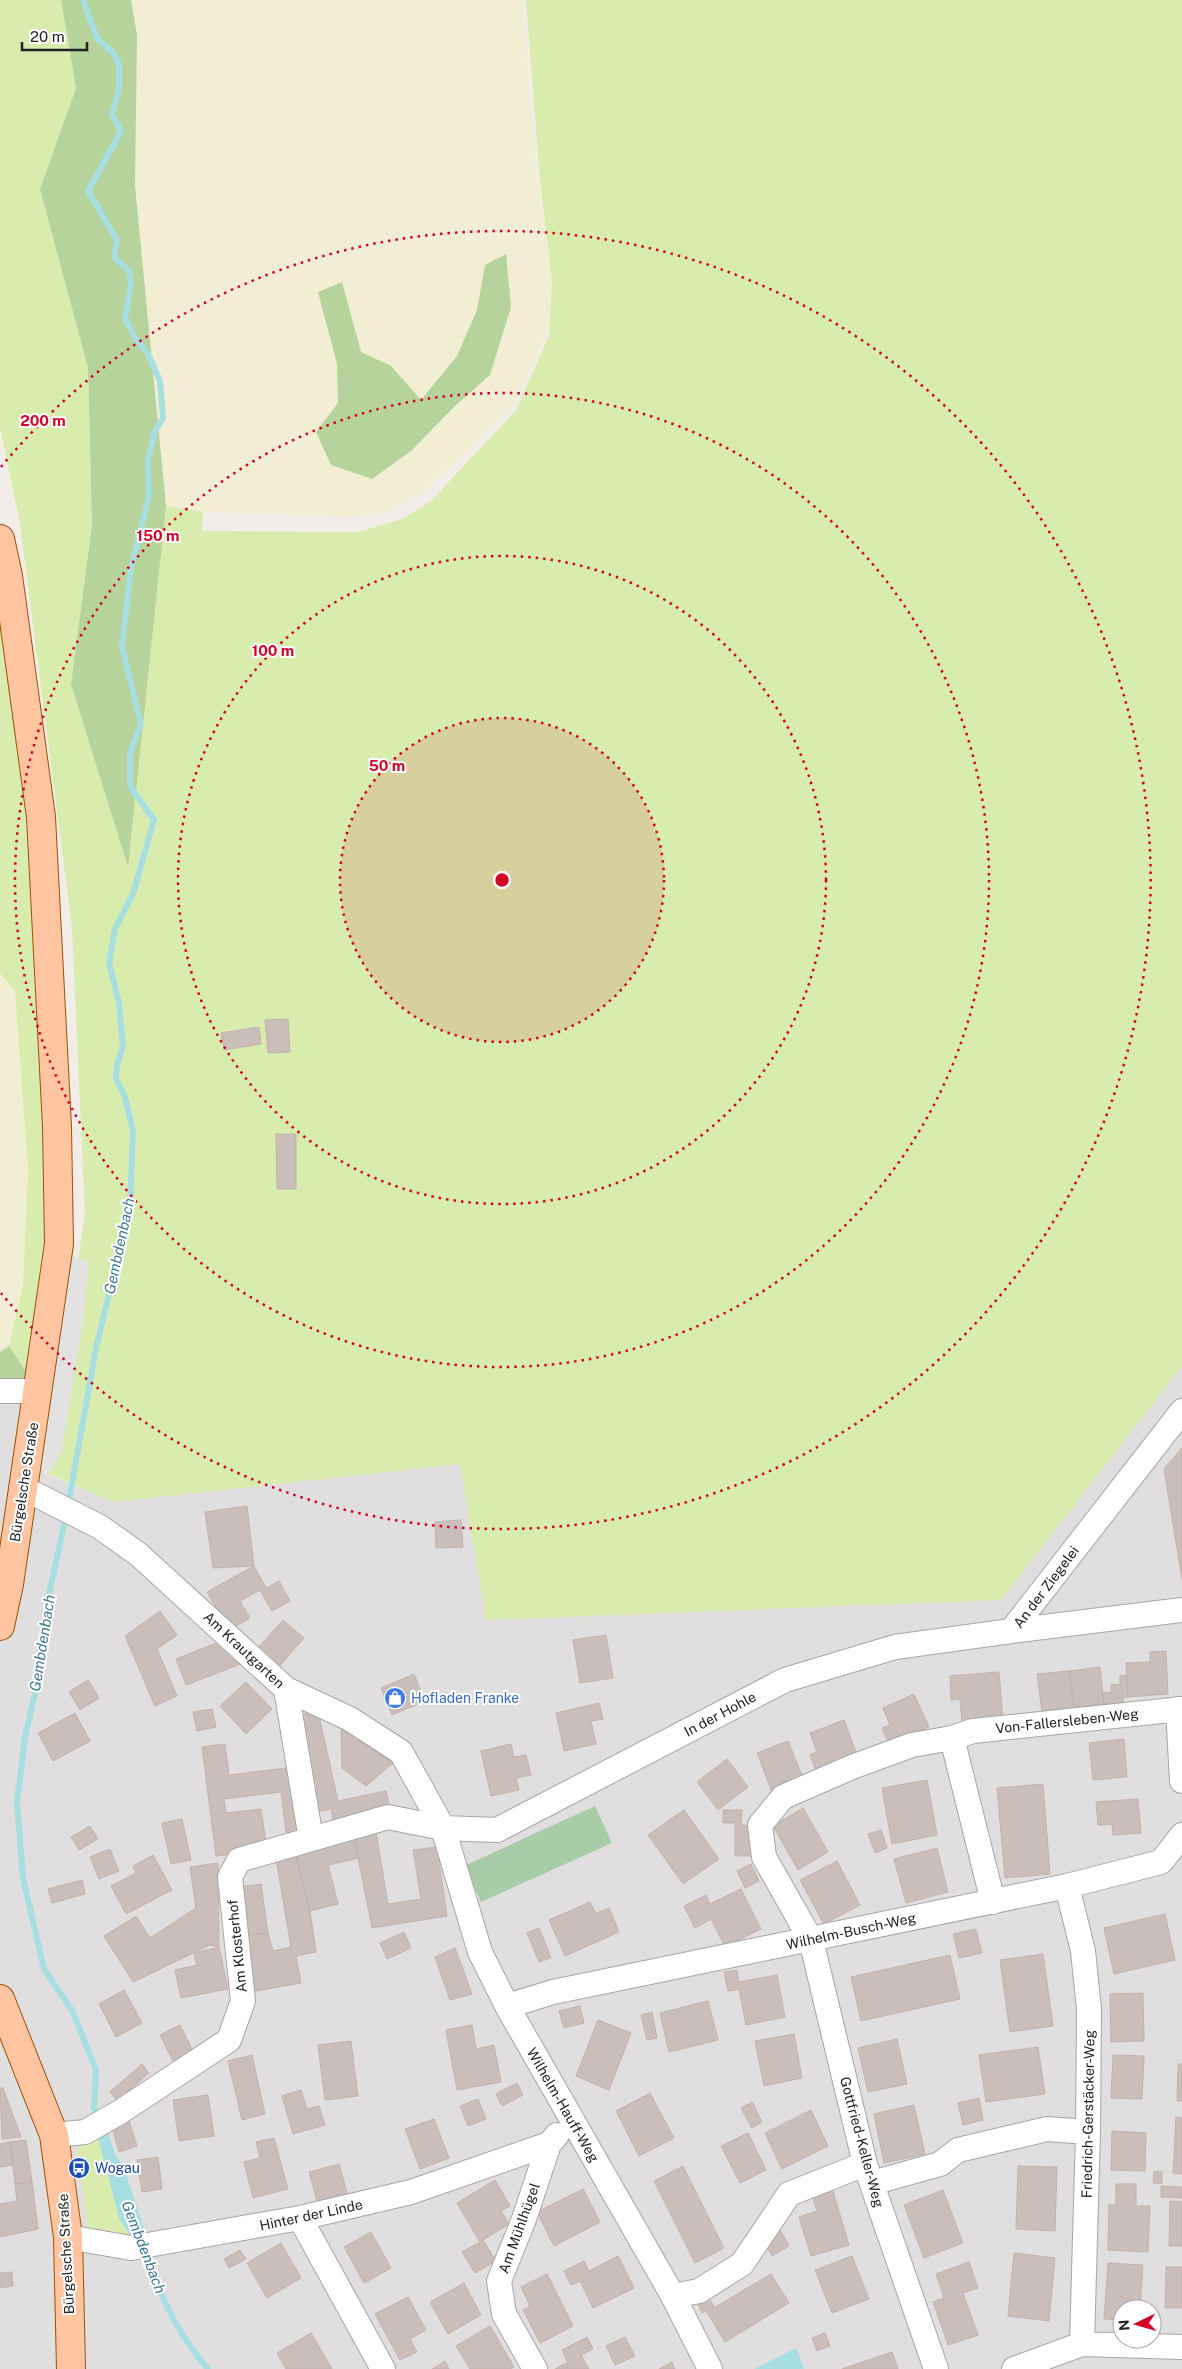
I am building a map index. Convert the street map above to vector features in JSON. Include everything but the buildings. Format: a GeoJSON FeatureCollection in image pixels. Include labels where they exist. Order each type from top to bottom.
{"type":"FeatureCollection","features":[{"type":"Feature","properties":{"kind":"main road","name":"Bürgelsche Straße"},"geometry":{"type":"LineString","coordinates":[[0,539],[8,576],[41,817],[57,1127],[58,1244],[37,1397],[0,1626]]}},
{"type":"Feature","properties":{"kind":"main road","name":"Bürgelsche Straße"},"geometry":{"type":"LineString","coordinates":[[0,1999],[54,2135],[68,2237],[71,2369]]}},
{"type":"Feature","properties":{"kind":"street"},"geometry":{"type":"LineString","coordinates":[[0,1391],[24,1391],[37,1397]]}},
{"type":"Feature","properties":{"kind":"street","name":"An der Ziegelei"},"geometry":{"type":"LineString","coordinates":[[1012,1631],[1182,1411]]}},
{"type":"Feature","properties":{"kind":"street","name":"Am Krautgarten"},"geometry":{"type":"LineString","coordinates":[[23,1488],[87,1520],[138,1554],[168,1579],[286,1689],[350,1719],[401,1752],[443,1828]]}},
{"type":"Feature","properties":{"kind":"street","name":"An der Ziegelei"},"geometry":{"type":"LineString","coordinates":[[1012,1631],[1182,1610]]}},
{"type":"Feature","properties":{"kind":"street","name":"In der Hohle"},"geometry":{"type":"LineString","coordinates":[[443,1828],[497,1830],[785,1680],[895,1646],[1012,1631]]}},
{"type":"Feature","properties":{"kind":"street"},"geometry":{"type":"LineString","coordinates":[[286,1689],[311,1839]]}},
{"type":"Feature","properties":{"kind":"street"},"geometry":{"type":"LineString","coordinates":[[1180,1709],[1182,1781]]}},
{"type":"Feature","properties":{"kind":"street","name":"Von-Fallersleben-Weg"},"geometry":{"type":"LineString","coordinates":[[811,1940],[764,1857],[760,1824],[782,1797],[852,1767],[912,1745],[952,1738],[973,1731],[1180,1709]]}},
{"type":"Feature","properties":{"kind":"street"},"geometry":{"type":"LineString","coordinates":[[952,1738],[993,1902]]}},
{"type":"Feature","properties":{"kind":"street","name":"Am Klosterhof"},"geometry":{"type":"LineString","coordinates":[[54,2135],[85,2132],[120,2112],[229,2040],[242,2001],[230,1877],[239,1860],[388,1818],[443,1828]]}},
{"type":"Feature","properties":{"kind":"street","name":"Wilhelm-Hauff-Weg"},"geometry":{"type":"LineString","coordinates":[[443,1828],[480,1952],[507,2006],[673,2296],[710,2369]]}},
{"type":"Feature","properties":{"kind":"street","name":"Wilhelm-Busch-Weg"},"geometry":{"type":"LineString","coordinates":[[507,2006],[553,1992],[1067,1886],[1161,1862],[1182,1835]]}},
{"type":"Feature","properties":{"kind":"street","name":"Friedrich-Gerstäcker-Weg"},"geometry":{"type":"LineString","coordinates":[[1067,1886],[1083,1951],[1089,2009],[1088,2132],[1082,2344]]}},
{"type":"Feature","properties":{"kind":"street","name":"Gottfried-Keller-Weg"},"geometry":{"type":"LineString","coordinates":[[811,1940],[869,2173],[936,2369]]}},
{"type":"Feature","properties":{"kind":"street","name":"Am Mühlhügel"},"geometry":{"type":"LineString","coordinates":[[535,2369],[504,2314],[499,2281],[524,2219],[548,2144],[571,2119]]}},
{"type":"Feature","properties":{"kind":"street"},"geometry":{"type":"LineString","coordinates":[[673,2296],[699,2291],[742,2264],[789,2194],[869,2173],[940,2164],[958,2150],[1047,2129],[1088,2132]]}},
{"type":"Feature","properties":{"kind":"street","name":"Hinter der Linde"},"geometry":{"type":"LineString","coordinates":[[68,2237],[141,2246],[300,2218],[411,2192],[548,2144]]}},
{"type":"Feature","properties":{"kind":"street"},"geometry":{"type":"LineString","coordinates":[[300,2218],[384,2369]]}},
{"type":"Feature","properties":{"kind":"street"},"geometry":{"type":"LineString","coordinates":[[1014,2369],[1082,2344],[1182,2347]]}},
{"type":"Feature","properties":{"kind":"shaded area"},"geometry":{"type":"Polygon","coordinates":[[[131,0],[522,0],[537,175],[552,273],[548,330],[515,404],[428,489],[391,510],[357,517],[203,512],[166,506],[135,186],[137,35],[131,0]]]}},
{"type":"Feature","properties":{"kind":"shaded area"},"geometry":{"type":"Polygon","coordinates":[[[0,973],[15,992],[28,1169],[23,1285],[9,1346],[0,1352],[0,973]]]}},
{"type":"Feature","properties":{"kind":"shaded area"},"geometry":{"type":"Polygon","coordinates":[[[66,1255],[89,1261],[83,1319],[62,1452],[50,1471],[39,1468],[66,1255]]]}},
{"type":"Feature","properties":{"kind":"shaded area"},"geometry":{"type":"Polygon","coordinates":[[[1182,1366],[1182,2369],[0,2369],[0,1383],[59,1386],[45,1473],[113,1502],[460,1464],[487,1620],[1001,1600],[1182,1366]]]}},
{"type":"Feature","properties":{"kind":"green space"},"geometry":{"type":"Polygon","coordinates":[[[0,0],[61,0],[76,88],[40,189],[88,368],[92,525],[71,684],[128,866],[166,506],[203,512],[202,531],[359,532],[402,519],[431,501],[516,410],[549,336],[552,280],[540,181],[526,0],[1182,0],[1182,1366],[1001,1600],[486,1620],[460,1464],[113,1502],[47,1473],[85,1214],[72,928],[20,524],[0,427],[0,0]]]}},
{"type":"Feature","properties":{"kind":"green space"},"geometry":{"type":"Polygon","coordinates":[[[61,0],[131,0],[137,35],[135,186],[166,506],[128,867],[71,684],[92,525],[88,368],[40,189],[76,88],[61,0]]]}},
{"type":"Feature","properties":{"kind":"green space"},"geometry":{"type":"Polygon","coordinates":[[[506,254],[511,307],[490,375],[456,405],[411,451],[372,479],[331,465],[316,432],[338,403],[337,364],[318,292],[342,282],[361,352],[391,366],[421,400],[457,356],[477,310],[485,265],[506,254]]]}},
{"type":"Feature","properties":{"kind":"green space"},"geometry":{"type":"Polygon","coordinates":[[[0,595],[31,858],[48,1218],[31,1379],[9,1346],[23,1285],[28,1169],[15,992],[0,973],[0,595]]]}},
{"type":"Feature","properties":{"kind":"green space"},"geometry":{"type":"Polygon","coordinates":[[[9,1346],[31,1379],[0,1383],[0,1352],[9,1346]]]}},
{"type":"Feature","properties":{"kind":"green space"},"geometry":{"type":"Polygon","coordinates":[[[595,1806],[612,1843],[481,1902],[464,1866],[595,1806]]]}},
{"type":"Feature","properties":{"kind":"green space"},"geometry":{"type":"Polygon","coordinates":[[[98,2137],[103,2158],[134,2242],[88,2229],[77,2149],[81,2144],[98,2137]]]}},
{"type":"Feature","properties":{"kind":"water"},"geometry":{"type":"Polygon","coordinates":[[[108,2133],[116,2156],[122,2163],[148,2239],[134,2242],[119,2218],[98,2137],[108,2133]]]}},
{"type":"Feature","properties":{"kind":"water"},"geometry":{"type":"Polygon","coordinates":[[[796,2348],[804,2369],[754,2369],[796,2348]]]}},
{"type":"Feature","properties":{"kind":"waterway","name":"Gembdenbach"},"geometry":{"type":"LineString","coordinates":[[68,1506],[96,1348],[130,1207],[133,1131],[125,1097],[116,1079],[117,1065],[123,1046],[119,1003],[109,963],[115,929],[133,894],[154,820],[130,786],[130,753],[141,724],[122,647],[131,567],[149,497],[148,460],[155,431],[163,418],[160,381],[148,354],[133,335],[125,318],[131,284],[129,271],[114,257],[117,240],[88,191],[121,131],[112,114],[119,90],[119,64],[113,53],[97,38],[83,0]]}},
{"type":"Feature","properties":{"kind":"waterway","name":"Gembdenbach"},"geometry":{"type":"LineString","coordinates":[[66,1516],[49,1594],[37,1685],[25,1737],[17,1802],[23,1878],[44,1969],[73,2012],[96,2070],[94,2109],[98,2120]]}},
{"type":"Feature","properties":{"kind":"waterway","name":"Gembdenbach"},"geometry":{"type":"LineString","coordinates":[[143,2250],[155,2282],[178,2327],[208,2369]]}},
{"type":"Feature","properties":{"kind":"place","name":"Hofladen Franke"},"geometry":{"type":"Point","coordinates":[395,1698]}},
{"type":"Feature","properties":{"kind":"place","name":"Wogau"},"geometry":{"type":"Point","coordinates":[79,2168]}}]}
